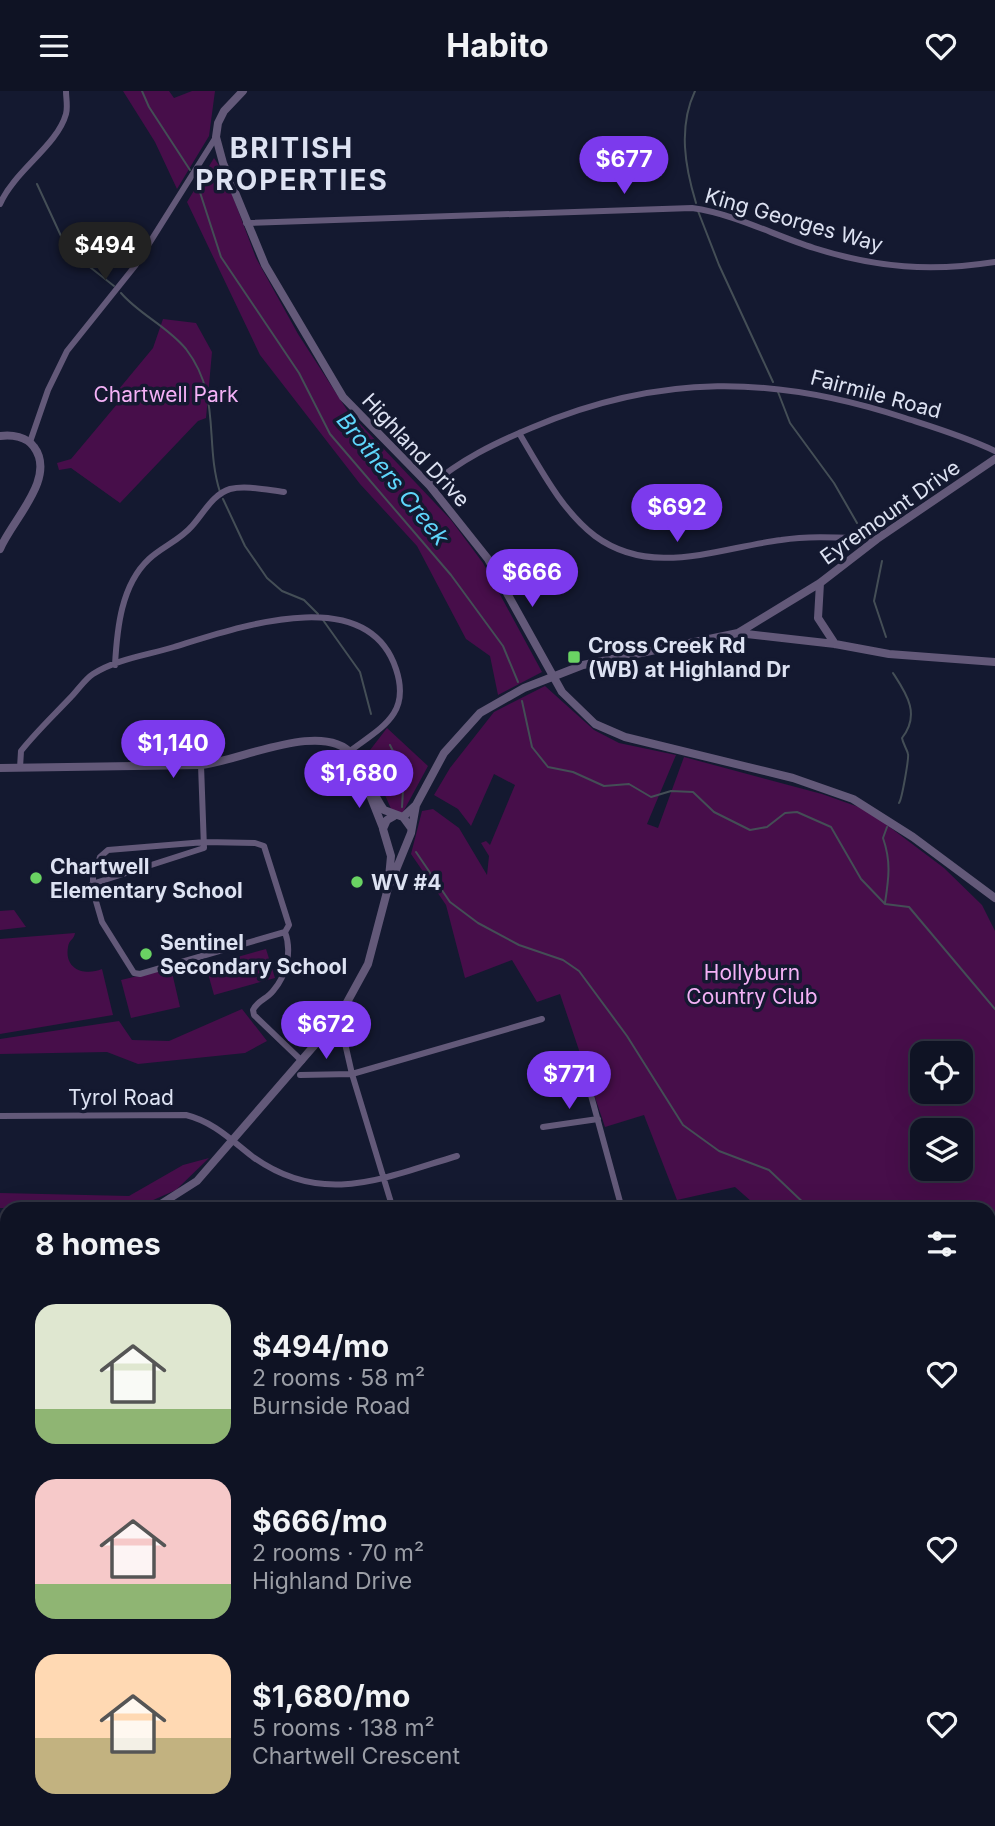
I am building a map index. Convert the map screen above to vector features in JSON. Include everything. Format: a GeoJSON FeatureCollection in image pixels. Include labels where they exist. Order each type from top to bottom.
{"type":"FeatureCollection","features":[{"type":"Feature","properties":{"kind":"street"},"geometry":{"type":"LineString","coordinates":[[0,204],[15,177],[55,135],[66,113],[66,91]]}},
{"type":"Feature","properties":{"kind":"street"},"geometry":{"type":"LineString","coordinates":[[30,442],[48,390],[67,351],[135,266],[216,137],[224,111],[243,91]]}},
{"type":"Feature","properties":{"kind":"street","name":"Highland Drive"},"geometry":{"type":"LineString","coordinates":[[216,137],[246,223],[265,265],[343,397],[430,486],[488,559],[562,692],[595,724],[625,737],[793,778],[853,799],[913,837],[995,898]]}},
{"type":"Feature","properties":{"kind":"street","name":"King Georges Way"},"geometry":{"type":"LineString","coordinates":[[246,223],[692,208],[720,212],[815,248],[866,261],[935,269],[995,262]]}},
{"type":"Feature","properties":{"kind":"street","name":"Fairmile Road"},"geometry":{"type":"LineString","coordinates":[[430,486],[484,449],[552,419],[636,394],[681,387],[743,386],[822,394],[944,430],[995,451]]}},
{"type":"Feature","properties":{"kind":"street"},"geometry":{"type":"LineString","coordinates":[[519,433],[566,507],[594,536],[629,555],[657,559],[719,552],[781,540],[877,539]]}},
{"type":"Feature","properties":{"kind":"street"},"geometry":{"type":"LineString","coordinates":[[0,436],[11,435],[30,442],[40,460],[40,481],[9,529],[0,549]]}},
{"type":"Feature","properties":{"kind":"street","name":"Eyremount Drive"},"geometry":{"type":"LineString","coordinates":[[835,644],[818,618],[820,583],[877,539],[995,459]]}},
{"type":"Feature","properties":{"kind":"street"},"geometry":{"type":"LineString","coordinates":[[115,665],[115,645],[126,598],[133,580],[148,560],[190,529],[224,491],[232,488],[284,492]]}},
{"type":"Feature","properties":{"kind":"street"},"geometry":{"type":"LineString","coordinates":[[738,633],[820,583]]}},
{"type":"Feature","properties":{"kind":"street"},"geometry":{"type":"LineString","coordinates":[[20,768],[21,751],[92,674],[235,629],[291,618],[340,619],[358,625],[383,642],[395,666],[403,691],[397,712],[377,732],[350,751]]}},
{"type":"Feature","properties":{"kind":"street"},"geometry":{"type":"LineString","coordinates":[[164,1202],[197,1181],[235,1141],[339,1017],[368,964],[388,888],[411,828],[416,805],[444,753],[480,713],[552,675],[606,659],[738,633],[835,644],[889,654],[995,662]]}},
{"type":"Feature","properties":{"kind":"street"},"geometry":{"type":"LineString","coordinates":[[0,768],[201,765],[222,763],[304,740],[336,743],[350,751],[364,769],[378,801],[411,828]]}},
{"type":"Feature","properties":{"kind":"street"},"geometry":{"type":"LineString","coordinates":[[92,884],[202,850],[205,842],[201,765]]}},
{"type":"Feature","properties":{"kind":"street"},"geometry":{"type":"LineString","coordinates":[[369,781],[373,807],[389,840],[388,888]]}},
{"type":"Feature","properties":{"kind":"street"},"geometry":{"type":"LineString","coordinates":[[383,829],[387,820],[416,805]]}},
{"type":"Feature","properties":{"kind":"street"},"geometry":{"type":"LineString","coordinates":[[389,840],[397,843],[406,840]]}},
{"type":"Feature","properties":{"kind":"street"},"geometry":{"type":"LineString","coordinates":[[285,932],[140,974],[134,973],[102,922],[92,884],[100,857],[108,850],[205,842],[255,843],[264,846],[289,925],[285,932],[289,950],[283,974],[273,992],[257,1003],[253,1010],[254,1015],[302,1061]]}},
{"type":"Feature","properties":{"kind":"street"},"geometry":{"type":"LineString","coordinates":[[339,1017],[352,1074],[392,1202]]}},
{"type":"Feature","properties":{"kind":"street"},"geometry":{"type":"LineString","coordinates":[[300,1075],[352,1074],[542,1019]]}},
{"type":"Feature","properties":{"kind":"street"},"geometry":{"type":"LineString","coordinates":[[589,1088],[620,1202]]}},
{"type":"Feature","properties":{"kind":"street","name":"Tyrol Road"},"geometry":{"type":"LineString","coordinates":[[0,1116],[186,1115],[203,1119],[279,1172],[307,1183],[335,1187],[384,1178],[457,1156]]}},
{"type":"Feature","properties":{"kind":"street"},"geometry":{"type":"LineString","coordinates":[[543,1127],[598,1119]]}},
{"type":"Feature","properties":{"kind":"green space"},"geometry":{"type":"Polygon","coordinates":[[[123,91],[169,91],[174,98],[192,91],[215,91],[209,136],[177,189],[155,142],[123,91]]]}},
{"type":"Feature","properties":{"kind":"green space"},"geometry":{"type":"Polygon","coordinates":[[[214,158],[224,173],[256,258],[298,334],[347,410],[451,520],[483,563],[542,672],[498,695],[490,656],[466,639],[417,546],[360,484],[260,355],[187,202],[214,158]]]}},
{"type":"Feature","properties":{"kind":"green space","name":"Chartwell Park"},"geometry":{"type":"Polygon","coordinates":[[[163,319],[196,323],[212,352],[206,418],[198,421],[120,503],[71,468],[59,470],[57,463],[71,459],[118,403],[114,395],[153,348],[163,319]]]}},
{"type":"Feature","properties":{"kind":"green space","name":"Hollyburn Country Club"},"geometry":{"type":"Polygon","coordinates":[[[545,686],[594,730],[619,743],[676,755],[647,824],[658,828],[684,757],[822,794],[867,810],[944,868],[982,905],[995,931],[995,1202],[752,1202],[735,1187],[677,1200],[644,1115],[605,1127],[560,994],[537,1002],[512,960],[465,978],[446,905],[411,854],[422,811],[433,809],[459,828],[487,875],[489,856],[481,843],[486,841],[490,845],[515,785],[494,774],[471,826],[458,809],[434,795],[450,768],[494,712],[545,686]]]}},
{"type":"Feature","properties":{"kind":"green space"},"geometry":{"type":"Polygon","coordinates":[[[387,728],[428,766],[402,814],[392,811],[367,754],[387,728]]]}},
{"type":"Feature","properties":{"kind":"green space"},"geometry":{"type":"Polygon","coordinates":[[[14,910],[26,927],[0,930],[0,911],[14,910]]]}},
{"type":"Feature","properties":{"kind":"green space"},"geometry":{"type":"Polygon","coordinates":[[[75,933],[69,942],[69,961],[83,971],[102,969],[113,1015],[0,1034],[0,939],[75,933]]]}},
{"type":"Feature","properties":{"kind":"green space"},"geometry":{"type":"Polygon","coordinates":[[[266,949],[275,978],[214,995],[207,970],[209,965],[266,949]]]}},
{"type":"Feature","properties":{"kind":"green space"},"geometry":{"type":"Polygon","coordinates":[[[171,968],[180,1007],[131,1018],[121,980],[171,968]]]}},
{"type":"Feature","properties":{"kind":"green space"},"geometry":{"type":"Polygon","coordinates":[[[242,1009],[267,1041],[245,1053],[138,1064],[107,1052],[0,1054],[0,1039],[119,1021],[132,1040],[169,1041],[242,1009]]]}},
{"type":"Feature","properties":{"kind":"green space"},"geometry":{"type":"Polygon","coordinates":[[[209,1158],[176,1190],[149,1202],[0,1202],[0,1193],[129,1196],[183,1165],[209,1158]]]}},
{"type":"Feature","properties":{"kind":"waterway","name":"Brothers Creek"},"geometry":{"type":"LineString","coordinates":[[142,91],[149,107],[190,170]]}},
{"type":"Feature","properties":{"kind":"waterway"},"geometry":{"type":"LineString","coordinates":[[695,91],[686,119],[685,147],[696,203]]}},
{"type":"Feature","properties":{"kind":"waterway","name":"Brothers Creek"},"geometry":{"type":"LineString","coordinates":[[196,180],[221,257],[299,373],[330,434],[451,575],[503,646],[518,682]]}},
{"type":"Feature","properties":{"kind":"waterway"},"geometry":{"type":"LineString","coordinates":[[37,184],[67,249],[114,286]]}},
{"type":"Feature","properties":{"kind":"waterway"},"geometry":{"type":"LineString","coordinates":[[698,211],[719,265],[773,382]]}},
{"type":"Feature","properties":{"kind":"waterway"},"geometry":{"type":"LineString","coordinates":[[121,293],[179,341],[197,367],[208,402],[215,473],[220,492]]}},
{"type":"Feature","properties":{"kind":"waterway"},"geometry":{"type":"LineString","coordinates":[[778,392],[790,423],[834,483],[857,523]]}},
{"type":"Feature","properties":{"kind":"waterway"},"geometry":{"type":"LineString","coordinates":[[223,499],[245,546],[267,578],[282,591],[304,600],[318,614]]}},
{"type":"Feature","properties":{"kind":"waterway"},"geometry":{"type":"LineString","coordinates":[[882,561],[874,601],[886,637]]}},
{"type":"Feature","properties":{"kind":"waterway"},"geometry":{"type":"LineString","coordinates":[[323,620],[360,672],[371,714]]}},
{"type":"Feature","properties":{"kind":"waterway"},"geometry":{"type":"LineString","coordinates":[[893,673],[907,696],[911,712],[908,729],[902,738],[908,757],[899,803]]}},
{"type":"Feature","properties":{"kind":"waterway","name":"Brothers Creek"},"geometry":{"type":"LineString","coordinates":[[522,701],[532,747],[548,767],[573,772],[604,786],[629,784],[651,797],[671,791],[693,792],[714,812],[750,830],[767,827],[785,813],[797,812],[831,827],[861,879],[885,904],[909,907],[995,1009]]}},
{"type":"Feature","properties":{"kind":"waterway"},"geometry":{"type":"LineString","coordinates":[[390,745],[404,773],[402,807]]}},
{"type":"Feature","properties":{"kind":"waterway"},"geometry":{"type":"LineString","coordinates":[[885,903],[888,869],[883,838],[887,827]]}},
{"type":"Feature","properties":{"kind":"waterway"},"geometry":{"type":"LineString","coordinates":[[416,852],[450,902],[478,923],[519,945],[563,960],[579,971],[627,1036],[683,1125],[719,1151],[769,1170],[803,1202]]}},
{"type":"Feature","properties":{"kind":"place","name":"Cross Creek Rd (WB) at Highland Dr"},"geometry":{"type":"Point","coordinates":[574,657]}},
{"type":"Feature","properties":{"kind":"place","name":"Chartwell Elementary School"},"geometry":{"type":"Point","coordinates":[36,878]}},
{"type":"Feature","properties":{"kind":"place","name":"WV #4"},"geometry":{"type":"Point","coordinates":[357,882]}},
{"type":"Feature","properties":{"kind":"place","name":"Sentinel Secondary School"},"geometry":{"type":"Point","coordinates":[146,954]}},
{"type":"Feature","properties":{"kind":"district","name":"BRITISH PROPERTIES"},"geometry":{"type":"Point","coordinates":[292,164]}}]}
